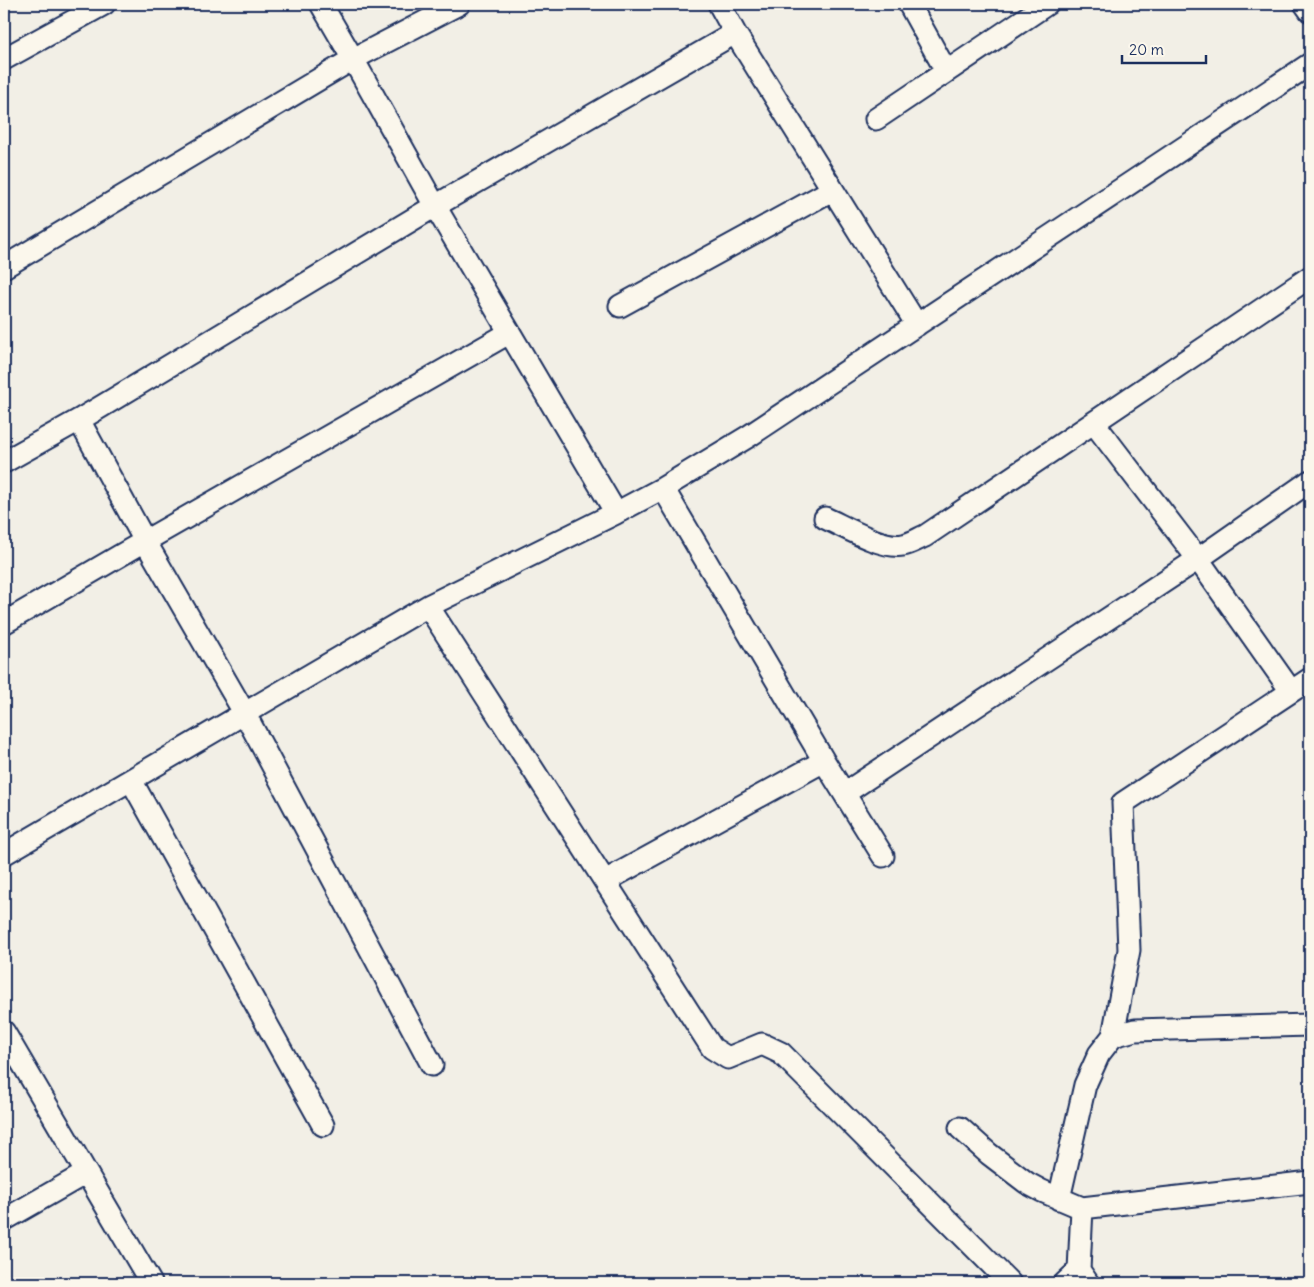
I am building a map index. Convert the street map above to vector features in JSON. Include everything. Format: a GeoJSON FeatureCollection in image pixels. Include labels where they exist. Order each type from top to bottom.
{"type":"FeatureCollection","features":[{"type":"Feature","properties":{"kind":"street"},"geometry":{"type":"LineString","coordinates":[[4,59],[104,4]]}},
{"type":"Feature","properties":{"kind":"street"},"geometry":{"type":"LineString","coordinates":[[321,4],[435,206],[616,513]]}},
{"type":"Feature","properties":{"kind":"street"},"geometry":{"type":"LineString","coordinates":[[4,267],[353,59],[459,4]]}},
{"type":"Feature","properties":{"kind":"street"},"geometry":{"type":"LineString","coordinates":[[719,4],[735,33],[916,325]]}},
{"type":"Feature","properties":{"kind":"street"},"geometry":{"type":"LineString","coordinates":[[909,4],[946,71]]}},
{"type":"Feature","properties":{"kind":"street"},"geometry":{"type":"LineString","coordinates":[[876,119],[1047,4]]}},
{"type":"Feature","properties":{"kind":"street"},"geometry":{"type":"LineString","coordinates":[[1306,4],[1310,11]]}},
{"type":"Feature","properties":{"kind":"street"},"geometry":{"type":"LineString","coordinates":[[4,462],[79,420],[435,206],[735,33]]}},
{"type":"Feature","properties":{"kind":"street"},"geometry":{"type":"LineString","coordinates":[[4,854],[428,606],[616,513],[663,488],[749,436],[1310,64]]}},
{"type":"Feature","properties":{"kind":"street"},"geometry":{"type":"LineString","coordinates":[[620,306],[832,190]]}},
{"type":"Feature","properties":{"kind":"street"},"geometry":{"type":"LineString","coordinates":[[825,518],[886,545],[903,545],[925,536],[1310,277]]}},
{"type":"Feature","properties":{"kind":"street"},"geometry":{"type":"LineString","coordinates":[[4,623],[509,333]]}},
{"type":"Feature","properties":{"kind":"street"},"geometry":{"type":"LineString","coordinates":[[79,420],[145,541],[245,714],[432,1065]]}},
{"type":"Feature","properties":{"kind":"street"},"geometry":{"type":"LineString","coordinates":[[1094,423],[1198,559],[1291,691]]}},
{"type":"Feature","properties":{"kind":"street"},"geometry":{"type":"LineString","coordinates":[[845,794],[1198,559],[1310,481]]}},
{"type":"Feature","properties":{"kind":"street"},"geometry":{"type":"LineString","coordinates":[[663,488],[824,761],[883,856]]}},
{"type":"Feature","properties":{"kind":"street"},"geometry":{"type":"LineString","coordinates":[[428,606],[712,1048],[728,1058],[762,1044],[781,1053],[1010,1283]]}},
{"type":"Feature","properties":{"kind":"street"},"geometry":{"type":"LineString","coordinates":[[1059,1199],[1085,1085],[1098,1054],[1113,1036],[1129,950],[1123,803],[1310,679]]}},
{"type":"Feature","properties":{"kind":"street"},"geometry":{"type":"LineString","coordinates":[[605,880],[824,761]]}},
{"type":"Feature","properties":{"kind":"street"},"geometry":{"type":"LineString","coordinates":[[131,780],[324,1125]]}},
{"type":"Feature","properties":{"kind":"street"},"geometry":{"type":"LineString","coordinates":[[1113,1036],[1135,1030],[1310,1024]]}},
{"type":"Feature","properties":{"kind":"street"},"geometry":{"type":"LineString","coordinates":[[6,1042],[86,1172],[151,1283]]}},
{"type":"Feature","properties":{"kind":"street"},"geometry":{"type":"LineString","coordinates":[[960,1128],[989,1154],[1027,1182],[1042,1191],[1082,1208],[1310,1182]]}},
{"type":"Feature","properties":{"kind":"street"},"geometry":{"type":"LineString","coordinates":[[4,1220],[86,1172]]}},
{"type":"Feature","properties":{"kind":"street"},"geometry":{"type":"LineString","coordinates":[[1078,1279],[1082,1208]]}}]}
